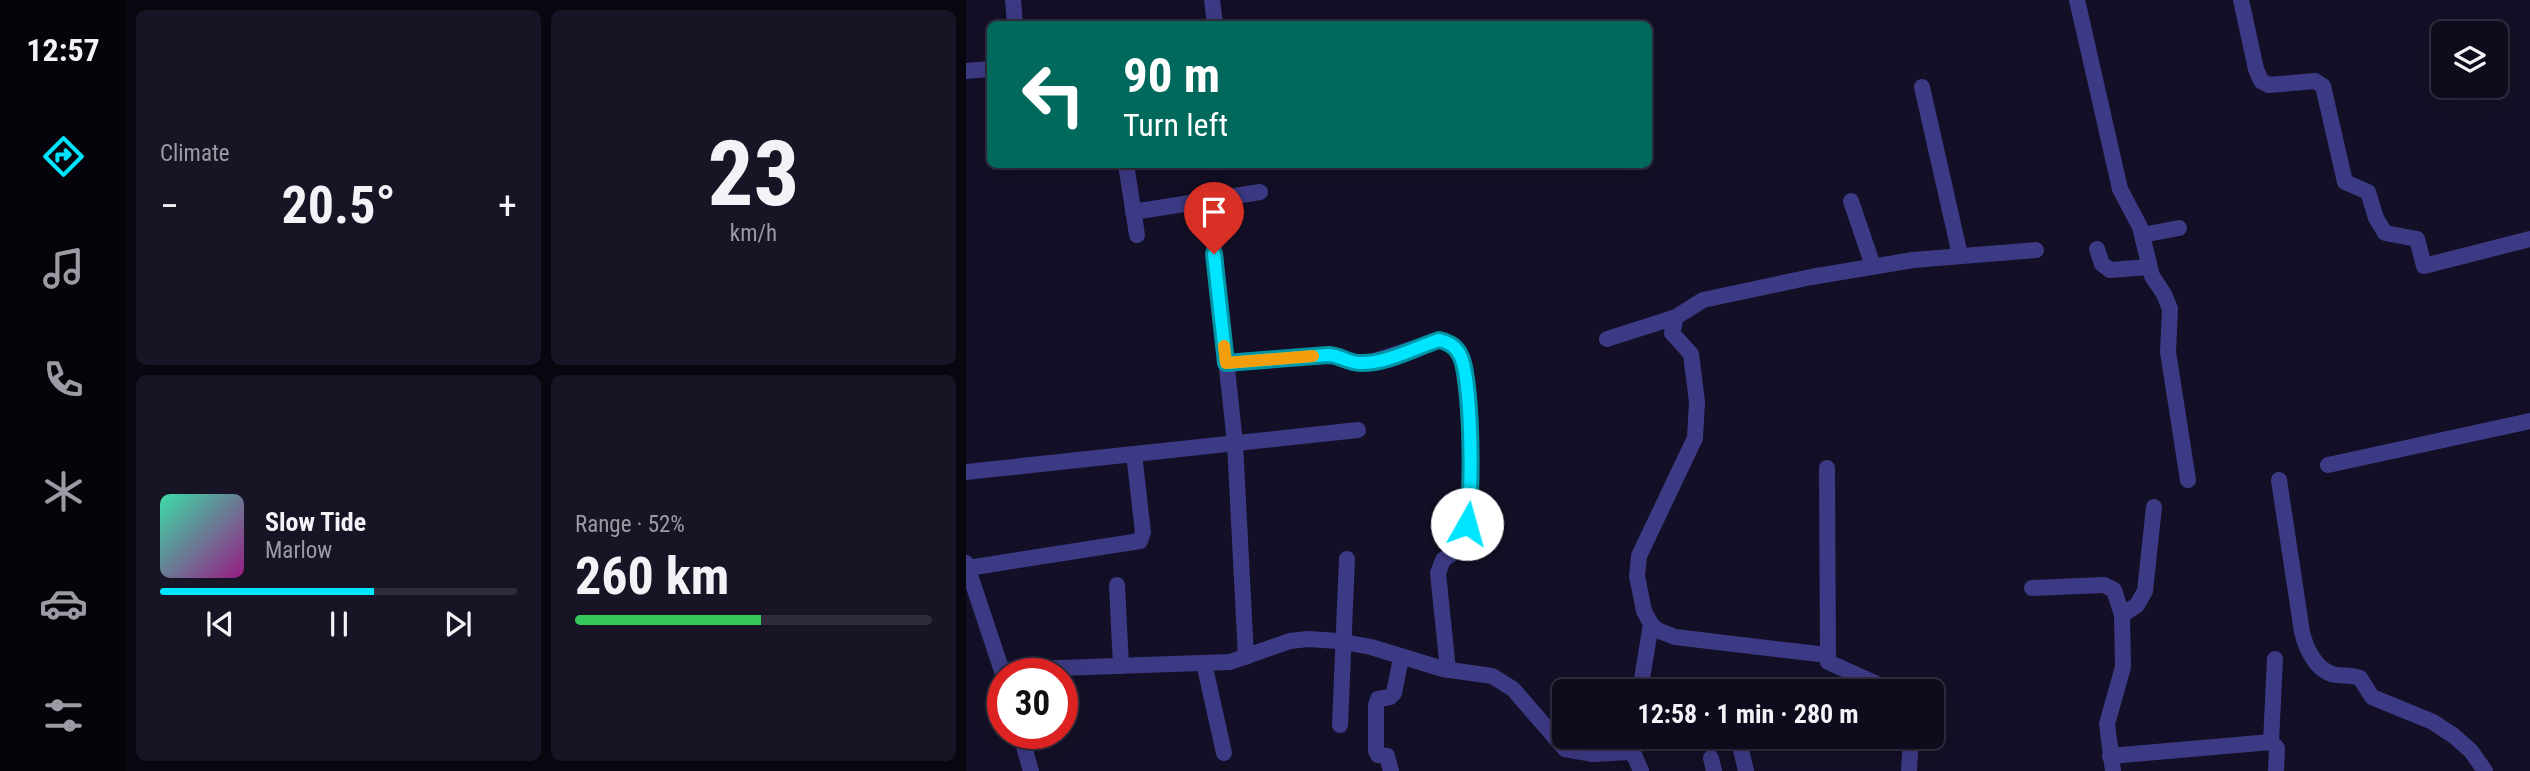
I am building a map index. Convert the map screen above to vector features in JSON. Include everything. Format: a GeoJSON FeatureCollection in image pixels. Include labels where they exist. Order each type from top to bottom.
{"type":"FeatureCollection","features":[{"type":"Feature","properties":{"kind":"street"},"geometry":{"type":"LineString","coordinates":[[1013,0],[1015,21]]}},
{"type":"Feature","properties":{"kind":"street"},"geometry":{"type":"LineString","coordinates":[[1212,0],[1215,21]]}},
{"type":"Feature","properties":{"kind":"street"},"geometry":{"type":"LineString","coordinates":[[2077,0],[2120,189],[2142,235],[2149,267],[2170,309],[2168,352],[2188,480]]}},
{"type":"Feature","properties":{"kind":"street"},"geometry":{"type":"LineString","coordinates":[[2241,0],[2261,81],[2269,85],[2315,81],[2323,86],[2345,182],[2368,192],[2376,218],[2385,233],[2417,239],[2424,266],[2530,239]]}},
{"type":"Feature","properties":{"kind":"street"},"geometry":{"type":"LineString","coordinates":[[966,71],[987,69]]}},
{"type":"Feature","properties":{"kind":"street"},"geometry":{"type":"LineString","coordinates":[[1922,87],[1960,255]]}},
{"type":"Feature","properties":{"kind":"street"},"geometry":{"type":"LineString","coordinates":[[1127,168],[1137,235]]}},
{"type":"Feature","properties":{"kind":"street"},"geometry":{"type":"LineString","coordinates":[[1133,212],[1260,192]]}},
{"type":"Feature","properties":{"kind":"street"},"geometry":{"type":"LineString","coordinates":[[1209,200],[1235,443],[1246,657]]}},
{"type":"Feature","properties":{"kind":"street"},"geometry":{"type":"LineString","coordinates":[[1851,201],[1873,266]]}},
{"type":"Feature","properties":{"kind":"street"},"geometry":{"type":"LineString","coordinates":[[2142,235],[2179,228]]}},
{"type":"Feature","properties":{"kind":"street"},"geometry":{"type":"LineString","coordinates":[[2097,248],[2102,264],[2110,270],[2149,267]]}},
{"type":"Feature","properties":{"kind":"street"},"geometry":{"type":"LineString","coordinates":[[1606,339],[1676,317],[1710,298],[1873,266],[1960,255],[2036,250]]}},
{"type":"Feature","properties":{"kind":"street"},"geometry":{"type":"LineString","coordinates":[[1676,317],[1672,333],[1690,354],[1697,423],[1688,456],[1639,556],[1637,576],[1644,611],[1657,630],[1675,637],[1827,655]]}},
{"type":"Feature","properties":{"kind":"street"},"geometry":{"type":"LineString","coordinates":[[1226,363],[1328,355],[1353,363],[1371,362],[1439,340],[1459,352],[1465,368],[1472,493],[1463,542],[1458,551],[1443,560],[1438,573],[1448,670]]}},
{"type":"Feature","properties":{"kind":"street"},"geometry":{"type":"LineString","coordinates":[[2328,465],[2530,421]]}},
{"type":"Feature","properties":{"kind":"street"},"geometry":{"type":"LineString","coordinates":[[966,472],[1358,430]]}},
{"type":"Feature","properties":{"kind":"street"},"geometry":{"type":"LineString","coordinates":[[997,658],[967,566],[1140,541],[1143,532],[1134,454]]}},
{"type":"Feature","properties":{"kind":"street"},"geometry":{"type":"LineString","coordinates":[[1827,468],[1828,662],[1865,679]]}},
{"type":"Feature","properties":{"kind":"street"},"geometry":{"type":"LineString","coordinates":[[2279,480],[2302,632],[2305,645],[2314,661],[2330,674],[2360,678],[2372,697],[2433,722],[2472,751],[2485,771]]}},
{"type":"Feature","properties":{"kind":"street"},"geometry":{"type":"LineString","coordinates":[[2122,615],[2137,605],[2145,591],[2154,507]]}},
{"type":"Feature","properties":{"kind":"street"},"geometry":{"type":"LineString","coordinates":[[1340,725],[1347,559]]}},
{"type":"Feature","properties":{"kind":"street"},"geometry":{"type":"LineString","coordinates":[[2032,588],[2104,584],[2114,590],[2122,615],[2123,667],[2107,724],[2112,763],[2271,742]]}},
{"type":"Feature","properties":{"kind":"street"},"geometry":{"type":"LineString","coordinates":[[1117,585],[1121,666]]}},
{"type":"Feature","properties":{"kind":"street"},"geometry":{"type":"LineString","coordinates":[[1642,679],[1651,624]]}},
{"type":"Feature","properties":{"kind":"street"},"geometry":{"type":"LineString","coordinates":[[1078,668],[1230,662],[1290,641],[1308,639],[1342,642],[1448,670],[1492,676],[1503,681],[1565,749],[1580,753],[1606,749]]}},
{"type":"Feature","properties":{"kind":"street"},"geometry":{"type":"LineString","coordinates":[[1391,771],[1387,756],[1378,755],[1376,751],[1376,705],[1378,699],[1390,697],[1394,693],[1401,658]]}},
{"type":"Feature","properties":{"kind":"street"},"geometry":{"type":"LineString","coordinates":[[2275,659],[2271,742],[2277,748],[2276,771]]}},
{"type":"Feature","properties":{"kind":"street"},"geometry":{"type":"LineString","coordinates":[[1204,663],[1224,752]]}},
{"type":"Feature","properties":{"kind":"street"},"geometry":{"type":"LineString","coordinates":[[1025,749],[1031,771]]}},
{"type":"Feature","properties":{"kind":"street"},"geometry":{"type":"LineString","coordinates":[[1632,749],[1641,771]]}},
{"type":"Feature","properties":{"kind":"street"},"geometry":{"type":"LineString","coordinates":[[1741,749],[1746,771]]}},
{"type":"Feature","properties":{"kind":"street"},"geometry":{"type":"LineString","coordinates":[[1909,771],[1910,749]]}},
{"type":"Feature","properties":{"kind":"street"},"geometry":{"type":"LineString","coordinates":[[1580,753],[1581,771]]}},
{"type":"Feature","properties":{"kind":"slow traffic"},"geometry":{"type":"LineString","coordinates":[[1224,346],[1226,363],[1313,356]]}},
{"type":"Feature","properties":{"kind":"route"},"geometry":{"type":"LineString","coordinates":[[1214,254],[1226,363],[1328,355],[1359,363],[1392,356],[1439,340],[1454,346],[1465,368],[1472,493],[1467,524]]}}]}
